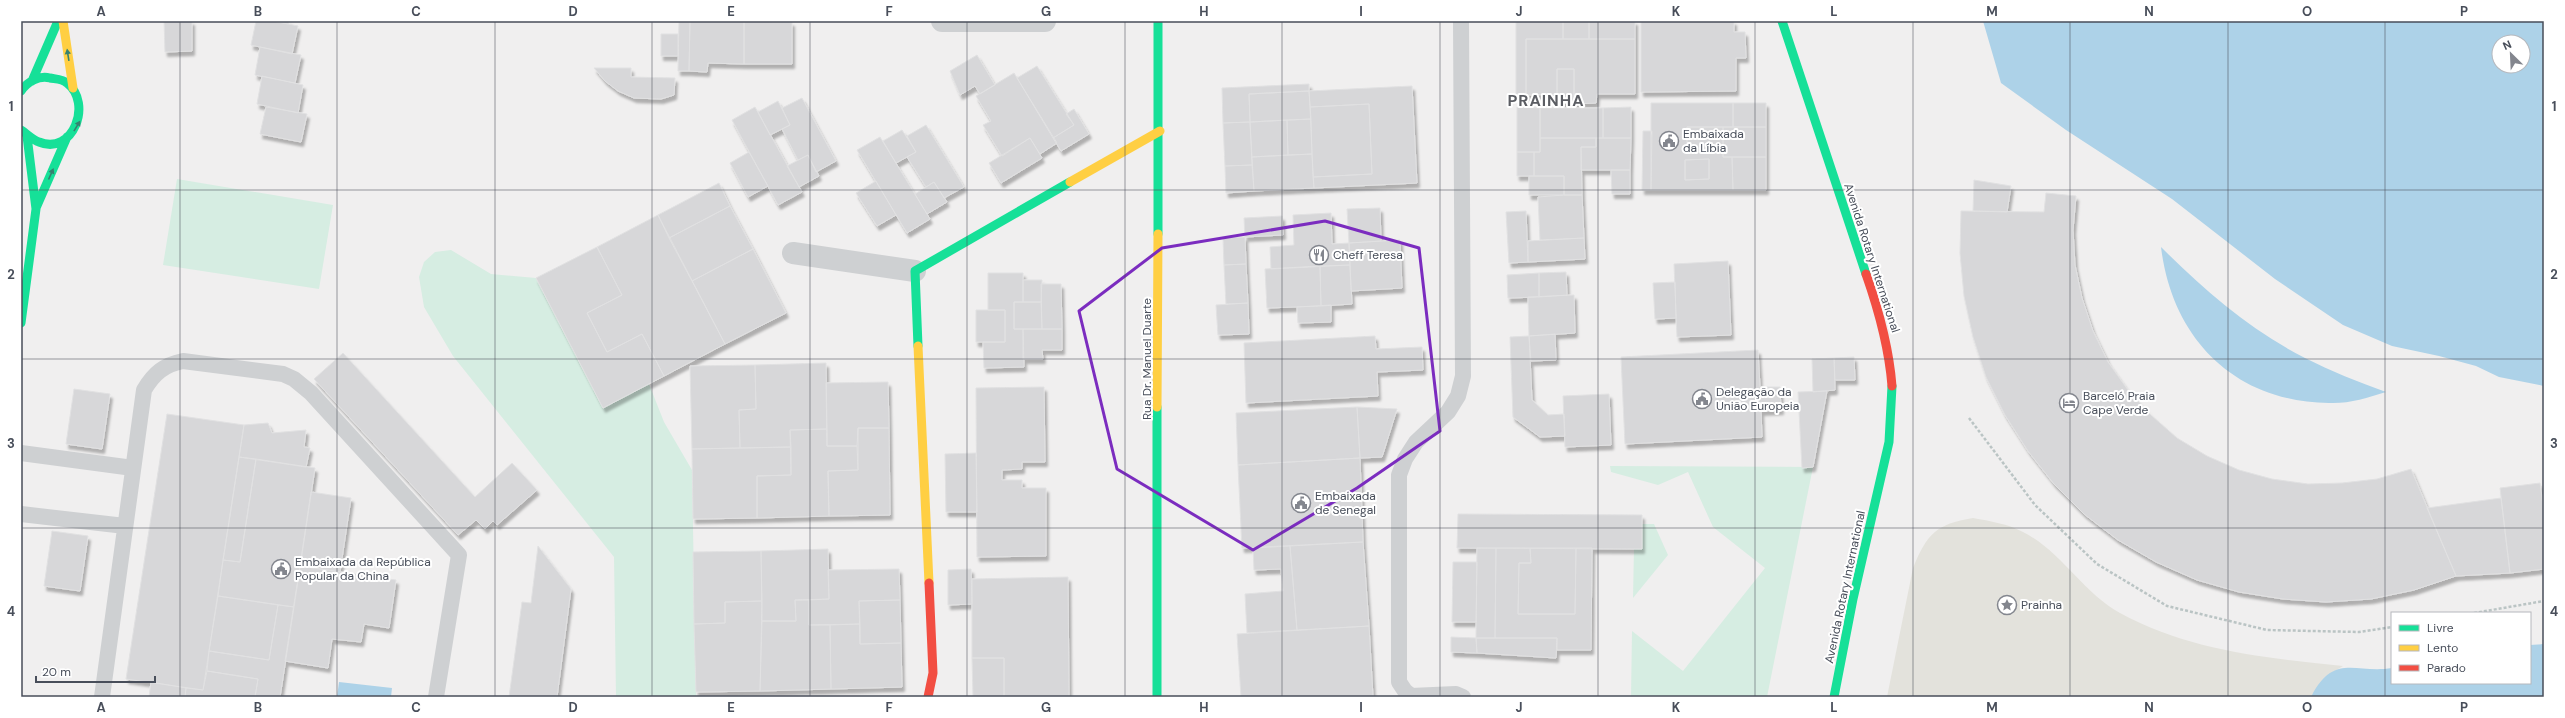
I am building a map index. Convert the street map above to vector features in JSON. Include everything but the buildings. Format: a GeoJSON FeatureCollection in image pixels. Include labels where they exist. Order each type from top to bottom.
{"type":"FeatureCollection","features":[{"type":"Feature","properties":{"kind":"street"},"geometry":{"type":"LineString","coordinates":[[24,87],[58,21]]}},
{"type":"Feature","properties":{"kind":"street"},"geometry":{"type":"LineString","coordinates":[[21,323],[36,209],[68,137],[80,120],[81,109],[73,88],[62,21]]}},
{"type":"Feature","properties":{"kind":"street"},"geometry":{"type":"LineString","coordinates":[[942,21],[1045,21]]}},
{"type":"Feature","properties":{"kind":"street","name":"Rua Dr. Manuel Duarte"},"geometry":{"type":"LineString","coordinates":[[1157,697],[1160,131],[1158,21]]}},
{"type":"Feature","properties":{"kind":"street","name":"Avenida Rotary International"},"geometry":{"type":"LineString","coordinates":[[1782,21],[1879,312],[1890,360],[1893,400],[1889,442],[1853,599],[1834,697]]}},
{"type":"Feature","properties":{"kind":"street"},"geometry":{"type":"LineString","coordinates":[[24,87],[54,77],[65,81],[73,88]]}},
{"type":"Feature","properties":{"kind":"street"},"geometry":{"type":"LineString","coordinates":[[793,253],[914,271],[1160,131]]}},
{"type":"Feature","properties":{"kind":"street"},"geometry":{"type":"LineString","coordinates":[[24,133],[47,144],[68,137]]}},
{"type":"Feature","properties":{"kind":"street"},"geometry":{"type":"LineString","coordinates":[[24,133],[36,209]]}},
{"type":"Feature","properties":{"kind":"street"},"geometry":{"type":"LineString","coordinates":[[914,271],[933,673],[928,697]]}},
{"type":"Feature","properties":{"kind":"lane"},"geometry":{"type":"LineString","coordinates":[[1461,21],[1463,376],[1458,396],[1448,412],[1416,442],[1404,459],[1399,475],[1399,682],[1404,691],[1411,696],[1456,694],[1463,697]]}},
{"type":"Feature","properties":{"kind":"lane"},"geometry":{"type":"LineString","coordinates":[[102,697],[144,390],[159,370],[170,364],[196,362],[272,371],[294,379],[311,393],[459,555],[436,697]]}},
{"type":"Feature","properties":{"kind":"lane"},"geometry":{"type":"LineString","coordinates":[[21,453],[133,468]]}},
{"type":"Feature","properties":{"kind":"lane"},"geometry":{"type":"LineString","coordinates":[[21,514],[125,526]]}},
{"type":"Feature","properties":{"kind":"path"},"geometry":{"type":"LineString","coordinates":[[1969,418],[2034,505],[2098,564],[2167,606],[2266,630],[2359,632],[2391,626]]}},
{"type":"Feature","properties":{"kind":"path"},"geometry":{"type":"LineString","coordinates":[[2480,612],[2544,602]]}},
{"type":"Feature","properties":{"kind":"highlighted area"},"geometry":{"type":"Polygon","coordinates":[[[1325,221],[1419,248],[1440,431],[1357,488],[1253,550],[1117,469],[1079,311],[1162,248],[1325,221]]]}},
{"type":"Feature","properties":{"kind":"green space"},"geometry":{"type":"Polygon","coordinates":[[[177,179],[333,205],[319,289],[163,265],[177,179]]]}},
{"type":"Feature","properties":{"kind":"green space"},"geometry":{"type":"Polygon","coordinates":[[[451,250],[491,274],[536,278],[603,408],[649,384],[664,422],[692,470],[696,697],[616,697],[614,557],[453,356],[424,307],[419,277],[424,262],[435,252],[451,250]]]}},
{"type":"Feature","properties":{"kind":"green space"},"geometry":{"type":"Polygon","coordinates":[[[1610,466],[1813,467],[1767,697],[1631,697],[1632,631],[1683,671],[1765,568],[1713,527],[1688,472],[1658,485],[1611,472],[1610,466]]]}},
{"type":"Feature","properties":{"kind":"green space"},"geometry":{"type":"Polygon","coordinates":[[[1642,524],[1654,524],[1668,555],[1633,598],[1634,548],[1642,524]]]}},
{"type":"Feature","properties":{"kind":"sand","name":"Prainha"},"geometry":{"type":"Polygon","coordinates":[[[1973,518],[2011,527],[2037,540],[2107,605],[2147,626],[2174,636],[2229,651],[2286,660],[2343,666],[2325,677],[2311,697],[1887,697],[1913,568],[1918,556],[1928,539],[1941,527],[1960,520],[1973,518]]]}},
{"type":"Feature","properties":{"kind":"water"},"geometry":{"type":"Polygon","coordinates":[[[1983,21],[2544,21],[2544,386],[2499,377],[2476,366],[2392,346],[2343,325],[2275,279],[2172,199],[2066,130],[2001,83],[1983,21]]]}},
{"type":"Feature","properties":{"kind":"water"},"geometry":{"type":"Polygon","coordinates":[[[2161,247],[2211,294],[2265,335],[2315,363],[2386,392],[2343,403],[2295,400],[2264,391],[2237,377],[2214,359],[2194,336],[2179,310],[2167,280],[2161,247]]]}},
{"type":"Feature","properties":{"kind":"water"},"geometry":{"type":"Polygon","coordinates":[[[2544,644],[2544,697],[2311,697],[2328,674],[2346,668],[2391,668],[2391,684],[2531,684],[2531,645],[2544,644]]]}},
{"type":"Feature","properties":{"kind":"water"},"geometry":{"type":"Polygon","coordinates":[[[339,682],[392,688],[391,697],[337,697],[339,682]]]}},
{"type":"Feature","properties":{"kind":"traffic: fast"},"geometry":{"type":"LineString","coordinates":[[32,81],[58,21]]}},
{"type":"Feature","properties":{"kind":"traffic: fast"},"geometry":{"type":"LineString","coordinates":[[1158,21],[1158,234]]}},
{"type":"Feature","properties":{"kind":"traffic: fast"},"geometry":{"type":"LineString","coordinates":[[1782,21],[1866,274]]}},
{"type":"Feature","properties":{"kind":"traffic: fast"},"geometry":{"type":"LineString","coordinates":[[21,91],[30,82],[38,78],[46,77],[59,79],[67,83],[75,92],[79,114],[76,125],[70,135],[61,142],[51,144],[39,142],[21,130]]}},
{"type":"Feature","properties":{"kind":"traffic: fast"},"geometry":{"type":"LineString","coordinates":[[21,323],[36,209],[27,136]]}},
{"type":"Feature","properties":{"kind":"traffic: fast"},"geometry":{"type":"LineString","coordinates":[[36,208],[67,137]]}},
{"type":"Feature","properties":{"kind":"traffic: fast"},"geometry":{"type":"LineString","coordinates":[[918,346],[915,271],[1070,182]]}},
{"type":"Feature","properties":{"kind":"traffic: fast"},"geometry":{"type":"LineString","coordinates":[[1834,697],[1853,599],[1889,442],[1892,386]]}},
{"type":"Feature","properties":{"kind":"traffic: fast"},"geometry":{"type":"LineString","coordinates":[[1157,407],[1157,697]]}},
{"type":"Feature","properties":{"kind":"traffic: slow"},"geometry":{"type":"LineString","coordinates":[[63,21],[73,88]]}},
{"type":"Feature","properties":{"kind":"traffic: slow"},"geometry":{"type":"LineString","coordinates":[[1070,182],[1160,131]]}},
{"type":"Feature","properties":{"kind":"traffic: slow"},"geometry":{"type":"LineString","coordinates":[[1157,407],[1158,234]]}},
{"type":"Feature","properties":{"kind":"traffic: slow"},"geometry":{"type":"LineString","coordinates":[[918,346],[929,583]]}},
{"type":"Feature","properties":{"kind":"traffic: jam"},"geometry":{"type":"LineString","coordinates":[[1866,274],[1883,329],[1892,386]]}},
{"type":"Feature","properties":{"kind":"traffic: jam"},"geometry":{"type":"LineString","coordinates":[[928,697],[933,673],[929,583]]}},
{"type":"Feature","properties":{"kind":"place","name":"Embaixada da Líbia"},"geometry":{"type":"Point","coordinates":[1669,141]}},
{"type":"Feature","properties":{"kind":"place","name":"Cheff Teresa"},"geometry":{"type":"Point","coordinates":[1319,255]}},
{"type":"Feature","properties":{"kind":"place","name":"Delegação da União Europeia"},"geometry":{"type":"Point","coordinates":[1702,399]}},
{"type":"Feature","properties":{"kind":"place","name":"Barceló Praia Cape Verde"},"geometry":{"type":"Point","coordinates":[2069,403]}},
{"type":"Feature","properties":{"kind":"place","name":"Embaixada de Senegal"},"geometry":{"type":"Point","coordinates":[1301,503]}},
{"type":"Feature","properties":{"kind":"place","name":"Embaixada da República Popular da China"},"geometry":{"type":"Point","coordinates":[281,569]}},
{"type":"Feature","properties":{"kind":"place","name":"Prainha"},"geometry":{"type":"Point","coordinates":[2007,605]}},
{"type":"Feature","properties":{"kind":"district","name":"PRAINHA"},"geometry":{"type":"Point","coordinates":[1546,100]}}]}
